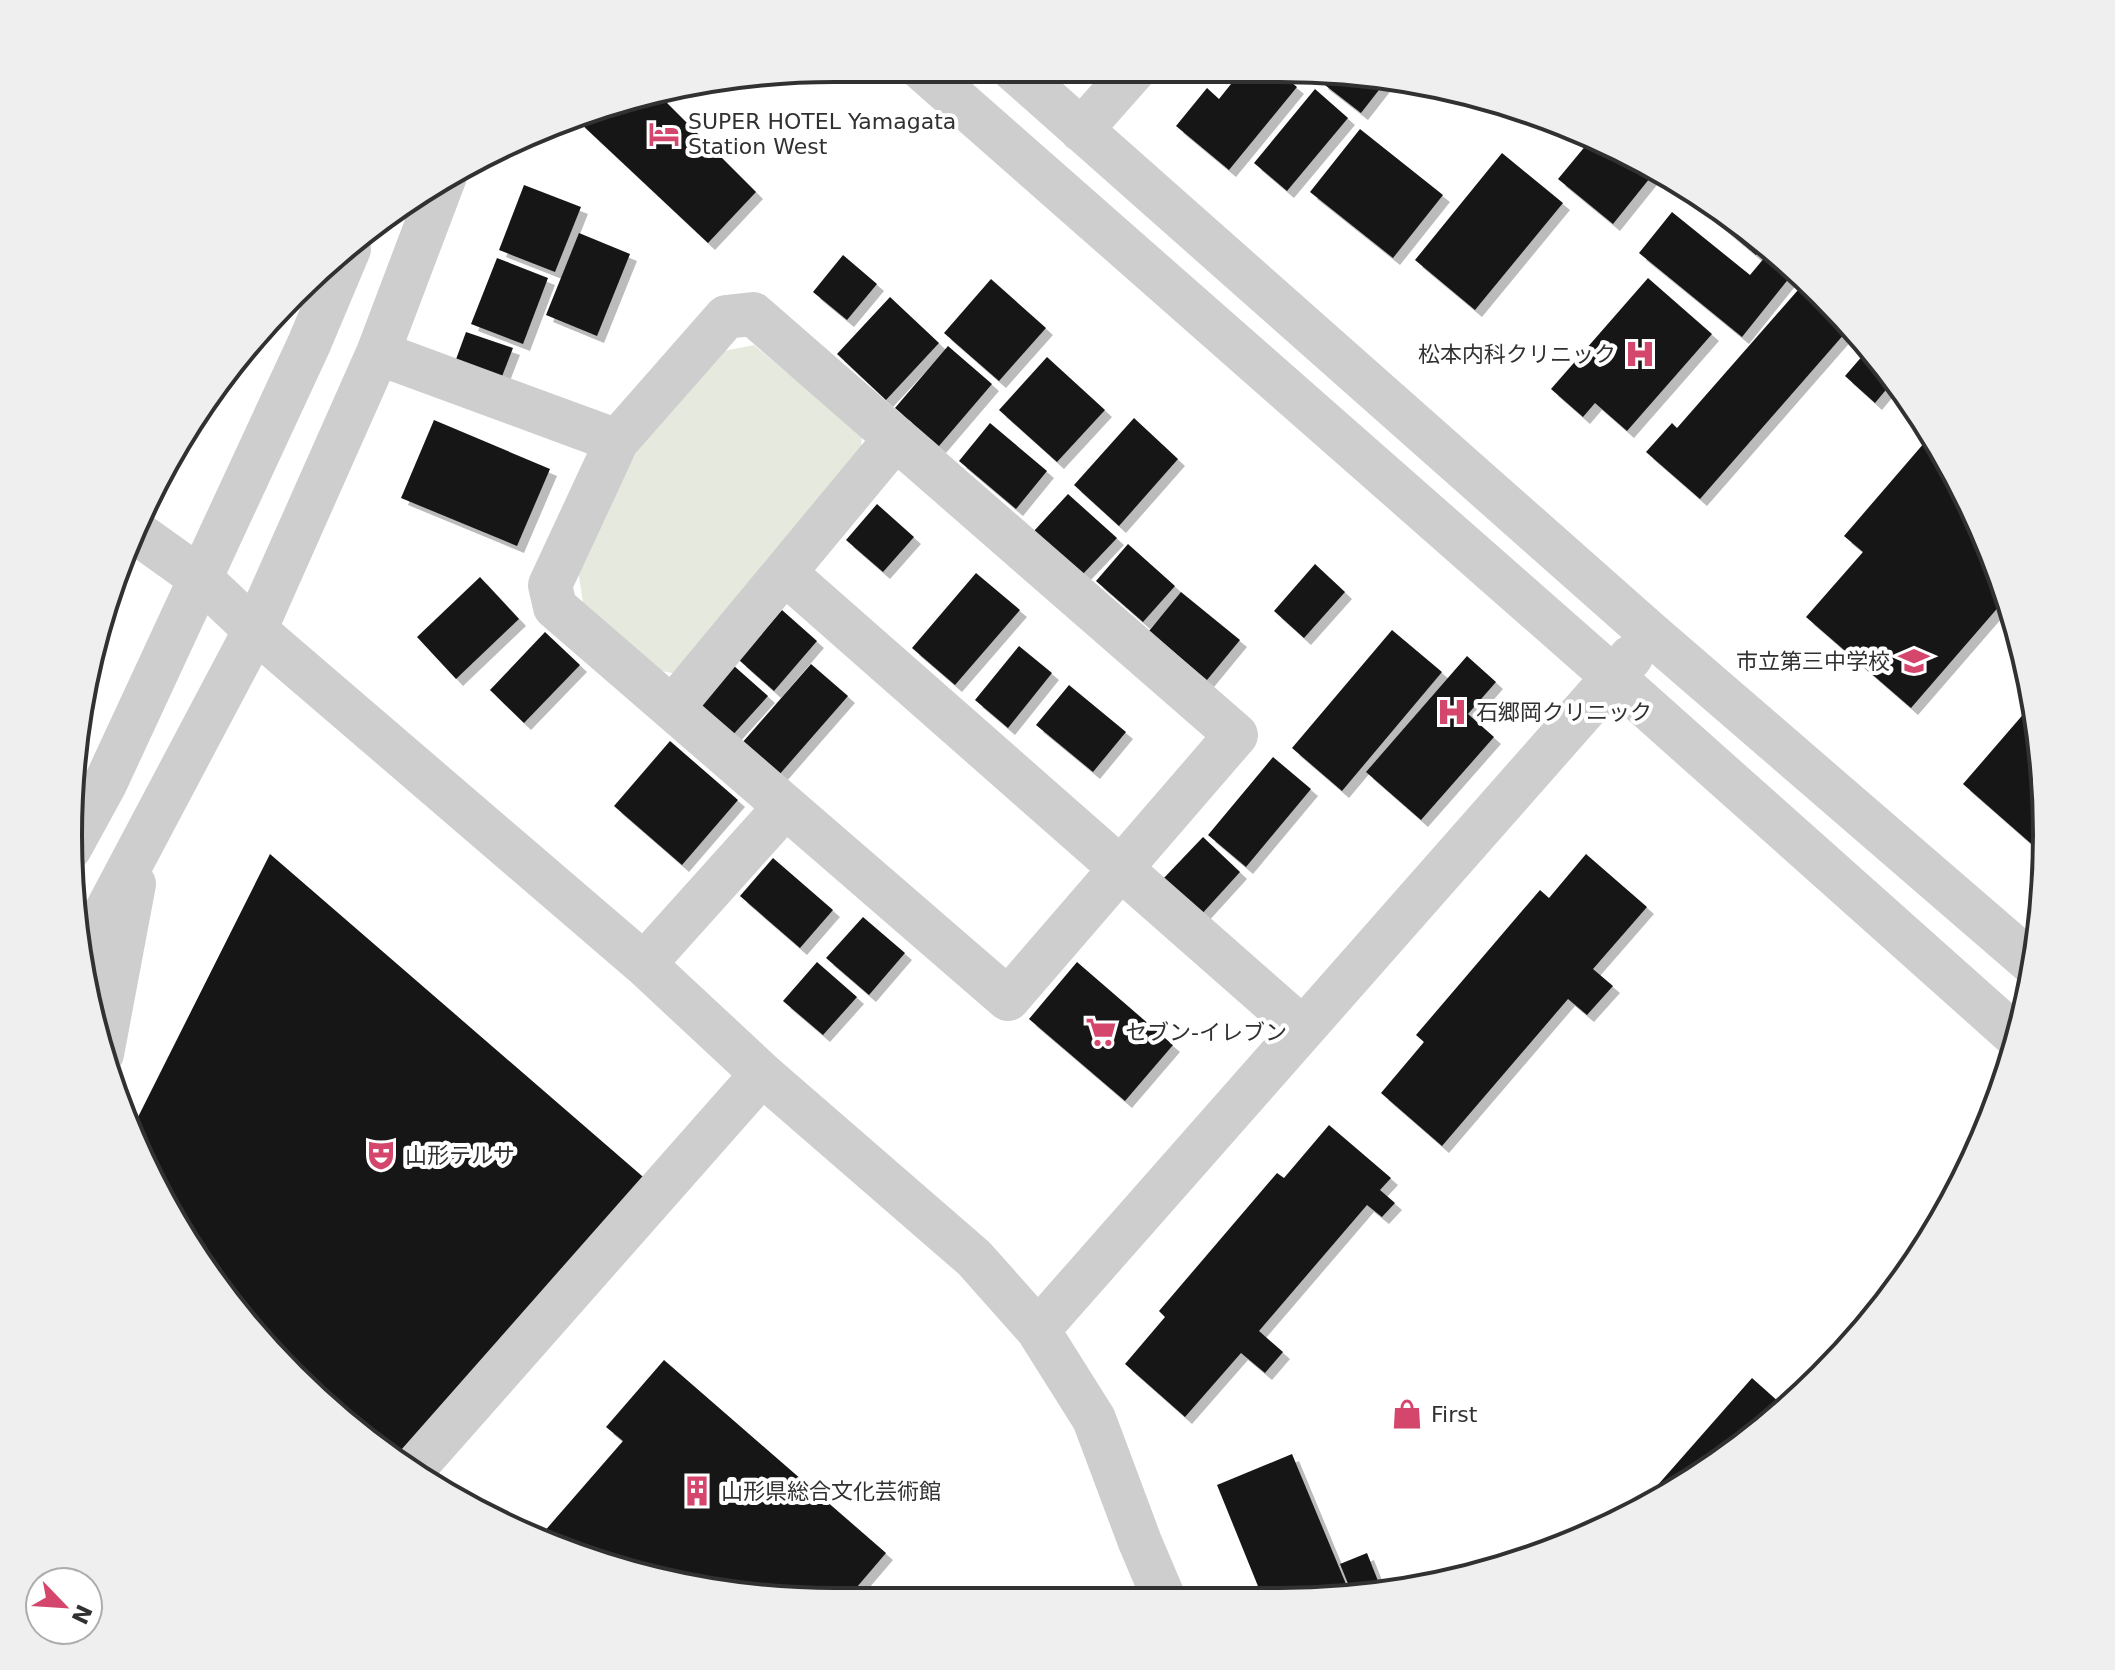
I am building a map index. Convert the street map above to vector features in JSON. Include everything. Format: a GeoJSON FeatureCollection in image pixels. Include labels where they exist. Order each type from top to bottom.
{"type":"FeatureCollection","features":[{"type":"Feature","properties":{"kind":"street"},"geometry":{"type":"LineString","coordinates":[[937,82],[2007,1029]]}},
{"type":"Feature","properties":{"kind":"street"},"geometry":{"type":"LineString","coordinates":[[1027,82],[1651,634],[2023,956]]}},
{"type":"Feature","properties":{"kind":"street"},"geometry":{"type":"LineString","coordinates":[[1081,130],[1123,82]]}},
{"type":"Feature","properties":{"kind":"street"},"geometry":{"type":"LineString","coordinates":[[90,943],[255,630],[378,353],[437,196]]}},
{"type":"Feature","properties":{"kind":"street"},"geometry":{"type":"LineString","coordinates":[[82,825],[105,784],[309,344],[341,267]]}},
{"type":"Feature","properties":{"kind":"street"},"geometry":{"type":"LineString","coordinates":[[753,314],[1236,735],[1008,999],[555,607],[550,585],[617,441],[726,317],[753,314]]}},
{"type":"Feature","properties":{"kind":"street"},"geometry":{"type":"LineString","coordinates":[[378,353],[617,441]]}},
{"type":"Feature","properties":{"kind":"street"},"geometry":{"type":"LineString","coordinates":[[673,707],[896,438]]}},
{"type":"Feature","properties":{"kind":"street"},"geometry":{"type":"LineString","coordinates":[[143,538],[200,578],[255,630],[644,964],[762,1074],[974,1258],[1038,1330],[1094,1419],[1159,1588]]}},
{"type":"Feature","properties":{"kind":"street"},"geometry":{"type":"LineString","coordinates":[[786,574],[1302,1028]]}},
{"type":"Feature","properties":{"kind":"street"},"geometry":{"type":"LineString","coordinates":[[1038,1330],[1651,634]]}},
{"type":"Feature","properties":{"kind":"street"},"geometry":{"type":"LineString","coordinates":[[644,964],[785,807]]}},
{"type":"Feature","properties":{"kind":"street"},"geometry":{"type":"LineString","coordinates":[[107,1026],[140,850]]}},
{"type":"Feature","properties":{"kind":"street"},"geometry":{"type":"LineString","coordinates":[[419,1462],[762,1074]]}},
{"type":"Feature","properties":{"kind":"shaded area"},"geometry":{"type":"Polygon","coordinates":[[[754,345],[862,436],[860,463],[683,675],[656,670],[584,609],[578,570],[637,451],[724,351],[754,345]]]}},
{"type":"Feature","properties":{"kind":"building"},"geometry":{"type":"Polygon","coordinates":[[[1233,82],[1291,82],[1297,87],[1229,170],[1176,126],[1207,88],[1219,99],[1233,82]]]}},
{"type":"Feature","properties":{"kind":"building"},"geometry":{"type":"Polygon","coordinates":[[[1323,84],[1380,88],[1361,113],[1323,84]]]}},
{"type":"Feature","properties":{"kind":"building"},"geometry":{"type":"Polygon","coordinates":[[[1315,89],[1348,118],[1287,191],[1254,163],[1315,89]]]}},
{"type":"Feature","properties":{"kind":"building"},"geometry":{"type":"Polygon","coordinates":[[[666,102],[756,192],[708,243],[583,126],[666,102]]]}},
{"type":"Feature","properties":{"kind":"building"},"geometry":{"type":"Polygon","coordinates":[[[1360,129],[1443,195],[1393,258],[1310,192],[1360,129]]]}},
{"type":"Feature","properties":{"kind":"building"},"geometry":{"type":"Polygon","coordinates":[[[1585,147],[1649,179],[1613,224],[1558,179],[1585,147]]]}},
{"type":"Feature","properties":{"kind":"building"},"geometry":{"type":"Polygon","coordinates":[[[1502,153],[1563,203],[1475,310],[1415,260],[1502,153]]]}},
{"type":"Feature","properties":{"kind":"building"},"geometry":{"type":"Polygon","coordinates":[[[524,185],[581,207],[555,272],[499,250],[524,185]]]}},
{"type":"Feature","properties":{"kind":"building"},"geometry":{"type":"Polygon","coordinates":[[[1672,212],[1750,275],[1763,259],[1788,280],[1742,337],[1639,253],[1672,212]]]}},
{"type":"Feature","properties":{"kind":"building"},"geometry":{"type":"Polygon","coordinates":[[[1720,225],[1757,254],[1756,255],[1720,225]]]}},
{"type":"Feature","properties":{"kind":"building"},"geometry":{"type":"Polygon","coordinates":[[[579,233],[630,254],[597,336],[546,315],[579,233]]]}},
{"type":"Feature","properties":{"kind":"building"},"geometry":{"type":"Polygon","coordinates":[[[843,255],[877,284],[847,320],[813,292],[843,255]]]}},
{"type":"Feature","properties":{"kind":"building"},"geometry":{"type":"Polygon","coordinates":[[[497,258],[548,278],[523,344],[471,324],[497,258]]]}},
{"type":"Feature","properties":{"kind":"building"},"geometry":{"type":"Polygon","coordinates":[[[1648,278],[1712,334],[1627,431],[1595,403],[1583,417],[1551,389],[1648,278]]]}},
{"type":"Feature","properties":{"kind":"building"},"geometry":{"type":"Polygon","coordinates":[[[991,279],[1046,328],[999,381],[944,333],[991,279]]]}},
{"type":"Feature","properties":{"kind":"building"},"geometry":{"type":"Polygon","coordinates":[[[1798,290],[1843,336],[1700,499],[1646,452],[1672,423],[1677,428],[1798,290]]]}},
{"type":"Feature","properties":{"kind":"building"},"geometry":{"type":"Polygon","coordinates":[[[890,297],[939,343],[886,400],[837,354],[890,297]]]}},
{"type":"Feature","properties":{"kind":"building"},"geometry":{"type":"Polygon","coordinates":[[[466,332],[513,348],[501,379],[455,362],[466,332]]]}},
{"type":"Feature","properties":{"kind":"building"},"geometry":{"type":"Polygon","coordinates":[[[948,346],[992,384],[939,446],[895,408],[948,346]]]}},
{"type":"Feature","properties":{"kind":"building"},"geometry":{"type":"Polygon","coordinates":[[[1047,357],[1105,410],[1057,462],[999,410],[1047,357]]]}},
{"type":"Feature","properties":{"kind":"building"},"geometry":{"type":"Polygon","coordinates":[[[1861,357],[1886,390],[1875,403],[1845,376],[1861,357]]]}},
{"type":"Feature","properties":{"kind":"building"},"geometry":{"type":"Polygon","coordinates":[[[1134,418],[1178,459],[1119,526],[1074,485],[1134,418]]]}},
{"type":"Feature","properties":{"kind":"building"},"geometry":{"type":"Polygon","coordinates":[[[434,420],[550,469],[517,546],[401,498],[434,420]]]}},
{"type":"Feature","properties":{"kind":"building"},"geometry":{"type":"Polygon","coordinates":[[[990,423],[1047,471],[1016,509],[959,461],[990,423]]]}},
{"type":"Feature","properties":{"kind":"building"},"geometry":{"type":"Polygon","coordinates":[[[1923,444],[1976,547],[1998,608],[1911,708],[1806,617],[1863,552],[1844,536],[1923,444]]]}},
{"type":"Feature","properties":{"kind":"building"},"geometry":{"type":"Polygon","coordinates":[[[1068,494],[1117,538],[1082,575],[1034,531],[1068,494]]]}},
{"type":"Feature","properties":{"kind":"building"},"geometry":{"type":"Polygon","coordinates":[[[877,504],[914,537],[883,572],[846,540],[877,504]]]}},
{"type":"Feature","properties":{"kind":"building"},"geometry":{"type":"Polygon","coordinates":[[[1128,544],[1175,586],[1143,622],[1096,581],[1128,544]]]}},
{"type":"Feature","properties":{"kind":"building"},"geometry":{"type":"Polygon","coordinates":[[[1315,564],[1345,592],[1304,638],[1274,611],[1315,564]]]}},
{"type":"Feature","properties":{"kind":"building"},"geometry":{"type":"Polygon","coordinates":[[[976,573],[1020,610],[955,685],[912,648],[976,573]]]}},
{"type":"Feature","properties":{"kind":"building"},"geometry":{"type":"Polygon","coordinates":[[[480,577],[519,619],[456,679],[417,637],[480,577]]]}},
{"type":"Feature","properties":{"kind":"building"},"geometry":{"type":"Polygon","coordinates":[[[1181,592],[1240,640],[1207,680],[1149,631],[1181,592]]]}},
{"type":"Feature","properties":{"kind":"building"},"geometry":{"type":"Polygon","coordinates":[[[782,610],[817,641],[774,691],[739,660],[782,610]]]}},
{"type":"Feature","properties":{"kind":"building"},"geometry":{"type":"Polygon","coordinates":[[[1392,630],[1442,672],[1342,791],[1292,748],[1392,630]]]}},
{"type":"Feature","properties":{"kind":"building"},"geometry":{"type":"Polygon","coordinates":[[[545,632],[580,665],[524,723],[490,690],[545,632]]]}},
{"type":"Feature","properties":{"kind":"building"},"geometry":{"type":"Polygon","coordinates":[[[1019,646],[1052,673],[1008,728],[975,700],[1019,646]]]}},
{"type":"Feature","properties":{"kind":"building"},"geometry":{"type":"Polygon","coordinates":[[[1467,656],[1496,682],[1468,714],[1494,737],[1421,820],[1366,772],[1467,656]]]}},
{"type":"Feature","properties":{"kind":"building"},"geometry":{"type":"Polygon","coordinates":[[[811,664],[848,696],[779,775],[742,743],[811,664]]]}},
{"type":"Feature","properties":{"kind":"building"},"geometry":{"type":"Polygon","coordinates":[[[733,665],[768,696],[730,738],[696,706],[733,665]]]}},
{"type":"Feature","properties":{"kind":"building"},"geometry":{"type":"Polygon","coordinates":[[[1069,685],[1126,732],[1093,772],[1036,725],[1069,685]]]}},
{"type":"Feature","properties":{"kind":"building"},"geometry":{"type":"Polygon","coordinates":[[[2023,714],[2031,786],[2033,845],[1963,784],[2023,714]]]}},
{"type":"Feature","properties":{"kind":"building"},"geometry":{"type":"Polygon","coordinates":[[[670,741],[738,800],[682,865],[614,806],[670,741]]]}},
{"type":"Feature","properties":{"kind":"building"},"geometry":{"type":"Polygon","coordinates":[[[1273,757],[1311,789],[1246,867],[1208,835],[1273,757]]]}},
{"type":"Feature","properties":{"kind":"building"},"geometry":{"type":"Polygon","coordinates":[[[1203,837],[1240,872],[1200,916],[1162,880],[1203,837]]]}},
{"type":"Feature","properties":{"kind":"building","name":"山形テルサ"},"geometry":{"type":"Polygon","coordinates":[[[270,854],[649,1182],[412,1457],[339,1401],[303,1367],[238,1293],[183,1212],[137,1118],[270,854]]]}},
{"type":"Feature","properties":{"kind":"building"},"geometry":{"type":"Polygon","coordinates":[[[1586,854],[1647,907],[1593,969],[1613,986],[1587,1015],[1568,999],[1442,1146],[1381,1093],[1424,1042],[1416,1035],[1540,890],[1549,898],[1586,854]]]}},
{"type":"Feature","properties":{"kind":"building"},"geometry":{"type":"Polygon","coordinates":[[[773,858],[833,910],[800,948],[740,896],[773,858]]]}},
{"type":"Feature","properties":{"kind":"building"},"geometry":{"type":"Polygon","coordinates":[[[863,917],[905,953],[869,995],[826,958],[863,917]]]}},
{"type":"Feature","properties":{"kind":"building"},"geometry":{"type":"Polygon","coordinates":[[[817,962],[857,997],[823,1035],[783,1001],[817,962]]]}},
{"type":"Feature","properties":{"kind":"building","name":"セブン-イレブン"},"geometry":{"type":"Polygon","coordinates":[[[1077,962],[1173,1045],[1125,1101],[1029,1019],[1077,962]]]}},
{"type":"Feature","properties":{"kind":"building"},"geometry":{"type":"Polygon","coordinates":[[[1329,1125],[1391,1178],[1380,1190],[1395,1203],[1382,1217],[1367,1205],[1259,1331],[1283,1352],[1265,1373],[1241,1353],[1185,1417],[1125,1364],[1165,1317],[1159,1311],[1277,1173],[1284,1178],[1329,1125]]]}},
{"type":"Feature","properties":{"kind":"building","name":"山形県総合文化芸術館"},"geometry":{"type":"Polygon","coordinates":[[[664,1360],[886,1553],[858,1588],[786,1586],[688,1574],[593,1548],[545,1530],[623,1441],[606,1427],[664,1360]]]}},
{"type":"Feature","properties":{"kind":"building"},"geometry":{"type":"Polygon","coordinates":[[[1752,1378],[1777,1400],[1698,1461],[1656,1487],[1752,1378]]]}},
{"type":"Feature","properties":{"kind":"building"},"geometry":{"type":"Polygon","coordinates":[[[1292,1454],[1346,1585],[1259,1588],[1217,1485],[1292,1454]]]}},
{"type":"Feature","properties":{"kind":"building"},"geometry":{"type":"Polygon","coordinates":[[[1367,1553],[1378,1582],[1348,1584],[1340,1564],[1367,1553]]]}},
{"type":"Feature","properties":{"kind":"place","name":"SUPER HOTEL Yamagata Station West"},"geometry":{"type":"Point","coordinates":[664,134]}},
{"type":"Feature","properties":{"kind":"place","name":"松本内科クリニック"},"geometry":{"type":"Point","coordinates":[1640,354]}},
{"type":"Feature","properties":{"kind":"place","name":"市立第三中学校"},"geometry":{"type":"Point","coordinates":[1914,661]}},
{"type":"Feature","properties":{"kind":"place","name":"石郷岡クリニック"},"geometry":{"type":"Point","coordinates":[1452,712]}},
{"type":"Feature","properties":{"kind":"place","name":"セブン-イレブン"},"geometry":{"type":"Point","coordinates":[1101,1032]}},
{"type":"Feature","properties":{"kind":"place","name":"山形テルサ"},"geometry":{"type":"Point","coordinates":[381,1155]}},
{"type":"Feature","properties":{"kind":"place","name":"First"},"geometry":{"type":"Point","coordinates":[1407,1414]}},
{"type":"Feature","properties":{"kind":"place","name":"山形県総合文化芸術館"},"geometry":{"type":"Point","coordinates":[697,1491]}}]}
